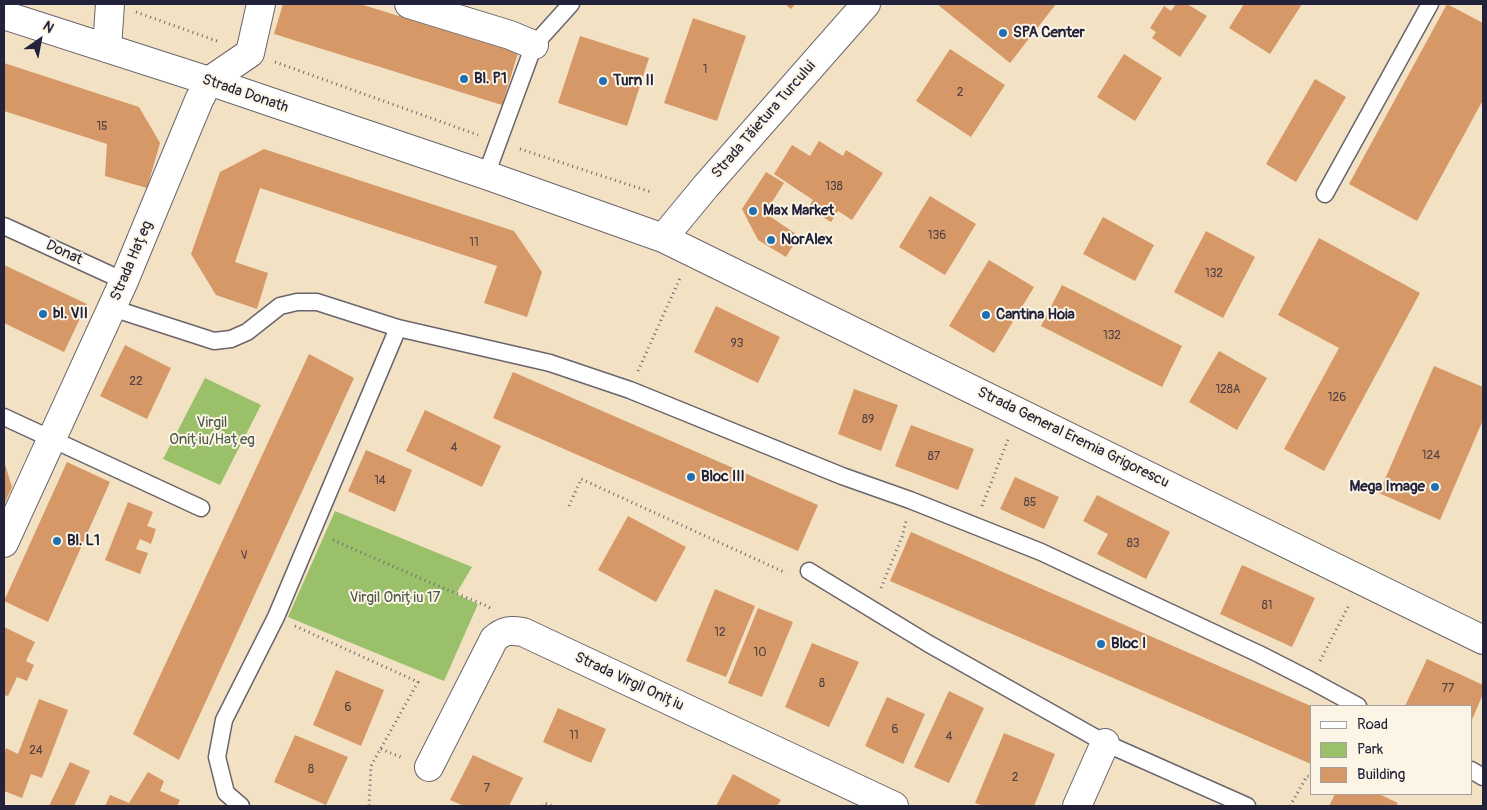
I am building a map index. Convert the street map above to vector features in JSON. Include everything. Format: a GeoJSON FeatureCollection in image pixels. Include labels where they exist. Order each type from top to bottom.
{"type":"FeatureCollection","features":[{"type":"Feature","properties":{"kind":"main road"},"geometry":{"type":"LineString","coordinates":[[209,81],[250,53],[262,4]]}},
{"type":"Feature","properties":{"kind":"main road"},"geometry":{"type":"LineString","coordinates":[[409,4],[510,35],[534,45]]}},
{"type":"Feature","properties":{"kind":"main road","name":"Strada Tăietura Turcului"},"geometry":{"type":"LineString","coordinates":[[663,238],[706,186],[866,4]]}},
{"type":"Feature","properties":{"kind":"main road"},"geometry":{"type":"LineString","coordinates":[[107,48],[121,7]]}},
{"type":"Feature","properties":{"kind":"main road","name":"Strada Donath"},"geometry":{"type":"LineString","coordinates":[[4,15],[209,81],[486,175],[663,238]]}},
{"type":"Feature","properties":{"kind":"main road","name":"Strada Hațeg"},"geometry":{"type":"LineString","coordinates":[[4,543],[124,281],[199,100],[209,81]]}},
{"type":"Feature","properties":{"kind":"main road","name":"Strada General Eremia Grigorescu"},"geometry":{"type":"LineString","coordinates":[[663,238],[1483,640]]}},
{"type":"Feature","properties":{"kind":"main road"},"geometry":{"type":"LineString","coordinates":[[429,767],[494,639],[503,632],[512,630]]}},
{"type":"Feature","properties":{"kind":"main road","name":"Strada Virgil Onițiu"},"geometry":{"type":"LineString","coordinates":[[512,630],[523,632],[894,806]]}},
{"type":"Feature","properties":{"kind":"main road"},"geometry":{"type":"LineString","coordinates":[[1077,806],[1105,743]]}},
{"type":"Feature","properties":{"kind":"lane"},"geometry":{"type":"LineString","coordinates":[[486,175],[534,45],[570,4]]}},
{"type":"Feature","properties":{"kind":"lane"},"geometry":{"type":"LineString","coordinates":[[1325,194],[1430,4]]}},
{"type":"Feature","properties":{"kind":"lane","name":"Donat"},"geometry":{"type":"LineString","coordinates":[[4,226],[124,281]]}},
{"type":"Feature","properties":{"kind":"lane"},"geometry":{"type":"LineString","coordinates":[[112,308],[214,340],[231,339],[247,332],[280,306],[298,302],[317,302],[398,328],[550,363],[630,390],[833,472],[910,500],[1041,552],[1259,654],[1356,705]]}},
{"type":"Feature","properties":{"kind":"lane"},"geometry":{"type":"LineString","coordinates":[[241,806],[226,793],[217,757],[224,720],[276,617],[398,328]]}},
{"type":"Feature","properties":{"kind":"lane"},"geometry":{"type":"LineString","coordinates":[[4,417],[201,508]]}},
{"type":"Feature","properties":{"kind":"lane"},"geometry":{"type":"LineString","coordinates":[[809,571],[929,644],[1105,743],[1247,806]]}},
{"type":"Feature","properties":{"kind":"lane"},"geometry":{"type":"LineString","coordinates":[[1472,771],[1483,777]]}},
{"type":"Feature","properties":{"kind":"path"},"geometry":{"type":"LineString","coordinates":[[121,7],[498,142],[651,192]]}},
{"type":"Feature","properties":{"kind":"path"},"geometry":{"type":"LineString","coordinates":[[630,390],[682,272]]}},
{"type":"Feature","properties":{"kind":"path"},"geometry":{"type":"LineString","coordinates":[[974,525],[1011,432]]}},
{"type":"Feature","properties":{"kind":"path"},"geometry":{"type":"LineString","coordinates":[[569,506],[581,479],[789,574],[809,571]]}},
{"type":"Feature","properties":{"kind":"path"},"geometry":{"type":"LineString","coordinates":[[872,610],[902,537],[910,500]]}},
{"type":"Feature","properties":{"kind":"path"},"geometry":{"type":"LineString","coordinates":[[312,530],[488,606],[512,630]]}},
{"type":"Feature","properties":{"kind":"path"},"geometry":{"type":"LineString","coordinates":[[1310,680],[1353,598]]}},
{"type":"Feature","properties":{"kind":"path"},"geometry":{"type":"LineString","coordinates":[[276,617],[418,682],[371,766],[369,806]]}},
{"type":"Feature","properties":{"kind":"path"},"geometry":{"type":"LineString","coordinates":[[1290,806],[1307,776],[1310,777]]}},
{"type":"Feature","properties":{"kind":"path"},"geometry":{"type":"LineString","coordinates":[[543,806],[544,803],[552,806]]}},
{"type":"Feature","properties":{"kind":"green space","name":"Virgil Onițiu/Hațeg"},"geometry":{"type":"Polygon","coordinates":[[[205,378],[261,405],[220,485],[163,459],[205,378]]]}},
{"type":"Feature","properties":{"kind":"green space","name":"Virgil Onițiu 17"},"geometry":{"type":"Polygon","coordinates":[[[335,511],[472,567],[456,594],[478,604],[444,681],[288,617],[335,511]]]}},
{"type":"Feature","properties":{"kind":"building","name":"Bl. P1"},"geometry":{"type":"Polygon","coordinates":[[[283,4],[360,4],[518,53],[502,105],[274,34],[283,4]]]}},
{"type":"Feature","properties":{"kind":"building"},"geometry":{"type":"Polygon","coordinates":[[[785,4],[795,4],[791,9],[785,4]]]}},
{"type":"Feature","properties":{"kind":"building","name":"SPA Center"},"geometry":{"type":"Polygon","coordinates":[[[937,4],[1056,4],[1010,63],[937,4]]]}},
{"type":"Feature","properties":{"kind":"building"},"geometry":{"type":"Polygon","coordinates":[[[1176,4],[1187,4],[1207,16],[1180,57],[1152,38],[1156,32],[1150,28],[1164,6],[1171,11],[1176,4]]]}},
{"type":"Feature","properties":{"kind":"building"},"geometry":{"type":"Polygon","coordinates":[[[1244,4],[1302,4],[1270,54],[1229,28],[1244,4]]]}},
{"type":"Feature","properties":{"kind":"building"},"geometry":{"type":"Polygon","coordinates":[[[1447,4],[1483,23],[1483,100],[1417,221],[1349,184],[1447,4]]]}},
{"type":"Feature","properties":{"kind":"building"},"geometry":{"type":"Polygon","coordinates":[[[693,18],[746,36],[717,121],[664,103],[693,18]]]}},
{"type":"Feature","properties":{"kind":"building","name":"Turn II"},"geometry":{"type":"Polygon","coordinates":[[[580,36],[649,58],[627,126],[558,103],[580,36]]]}},
{"type":"Feature","properties":{"kind":"building"},"geometry":{"type":"Polygon","coordinates":[[[950,49],[1005,85],[971,137],[916,101],[950,49]]]}},
{"type":"Feature","properties":{"kind":"building"},"geometry":{"type":"Polygon","coordinates":[[[1124,54],[1162,78],[1135,121],[1097,97],[1124,54]]]}},
{"type":"Feature","properties":{"kind":"building"},"geometry":{"type":"Polygon","coordinates":[[[4,63],[139,107],[160,143],[147,188],[105,176],[107,144],[4,111],[4,63]]]}},
{"type":"Feature","properties":{"kind":"building"},"geometry":{"type":"Polygon","coordinates":[[[1315,79],[1346,97],[1296,182],[1266,164],[1315,79]]]}},
{"type":"Feature","properties":{"kind":"building"},"geometry":{"type":"Polygon","coordinates":[[[819,141],[843,156],[846,150],[883,173],[852,220],[838,211],[831,222],[808,208],[813,200],[774,174],[792,145],[810,156],[819,141]]]}},
{"type":"Feature","properties":{"kind":"building"},"geometry":{"type":"Polygon","coordinates":[[[264,149],[514,231],[542,272],[527,317],[484,303],[497,266],[260,188],[235,262],[268,273],[257,309],[216,295],[191,254],[220,172],[264,149]]]}},
{"type":"Feature","properties":{"kind":"building"},"geometry":{"type":"Polygon","coordinates":[[[766,172],[784,183],[765,213],[799,236],[786,257],[758,240],[742,209],[766,172]]]}},
{"type":"Feature","properties":{"kind":"building"},"geometry":{"type":"Polygon","coordinates":[[[930,196],[976,224],[945,275],[899,247],[930,196]]]}},
{"type":"Feature","properties":{"kind":"building"},"geometry":{"type":"Polygon","coordinates":[[[1103,217],[1154,245],[1135,281],[1083,254],[1103,217]]]}},
{"type":"Feature","properties":{"kind":"building"},"geometry":{"type":"Polygon","coordinates":[[[1206,231],[1255,257],[1223,318],[1174,292],[1206,231]]]}},
{"type":"Feature","properties":{"kind":"building"},"geometry":{"type":"Polygon","coordinates":[[[1319,238],[1420,293],[1324,471],[1284,449],[1339,348],[1278,315],[1319,238]]]}},
{"type":"Feature","properties":{"kind":"building"},"geometry":{"type":"Polygon","coordinates":[[[989,260],[1034,287],[994,353],[949,326],[989,260]]]}},
{"type":"Feature","properties":{"kind":"building","name":"bl. VII"},"geometry":{"type":"Polygon","coordinates":[[[4,265],[87,304],[64,352],[4,323],[4,265]]]}},
{"type":"Feature","properties":{"kind":"building"},"geometry":{"type":"Polygon","coordinates":[[[1062,285],[1182,346],[1162,387],[1041,326],[1062,285]]]}},
{"type":"Feature","properties":{"kind":"building"},"geometry":{"type":"Polygon","coordinates":[[[716,306],[780,337],[758,383],[694,352],[716,306]]]}},
{"type":"Feature","properties":{"kind":"building"},"geometry":{"type":"Polygon","coordinates":[[[125,345],[171,368],[147,419],[100,396],[125,345]]]}},
{"type":"Feature","properties":{"kind":"building"},"geometry":{"type":"Polygon","coordinates":[[[1219,351],[1267,378],[1237,430],[1189,402],[1219,351]]]}},
{"type":"Feature","properties":{"kind":"building"},"geometry":{"type":"Polygon","coordinates":[[[309,354],[354,378],[179,760],[133,734],[309,354]]]}},
{"type":"Feature","properties":{"kind":"building"},"geometry":{"type":"Polygon","coordinates":[[[1434,366],[1483,387],[1483,420],[1440,520],[1379,493],[1434,366]]]}},
{"type":"Feature","properties":{"kind":"building","name":"Bloc III"},"geometry":{"type":"Polygon","coordinates":[[[513,372],[818,505],[798,551],[493,418],[513,372]]]}},
{"type":"Feature","properties":{"kind":"building"},"geometry":{"type":"Polygon","coordinates":[[[854,389],[898,405],[881,451],[838,434],[854,389]]]}},
{"type":"Feature","properties":{"kind":"building"},"geometry":{"type":"Polygon","coordinates":[[[425,410],[501,446],[482,487],[406,451],[425,410]]]}},
{"type":"Feature","properties":{"kind":"building"},"geometry":{"type":"Polygon","coordinates":[[[911,425],[974,449],[958,490],[895,466],[911,425]]]}},
{"type":"Feature","properties":{"kind":"building"},"geometry":{"type":"Polygon","coordinates":[[[366,450],[412,470],[395,512],[348,491],[366,450]]]}},
{"type":"Feature","properties":{"kind":"building"},"geometry":{"type":"Polygon","coordinates":[[[4,461],[12,487],[4,505],[4,461]]]}},
{"type":"Feature","properties":{"kind":"building","name":"Bl. L1"},"geometry":{"type":"Polygon","coordinates":[[[67,462],[110,482],[48,622],[4,601],[67,462]]]}},
{"type":"Feature","properties":{"kind":"building"},"geometry":{"type":"Polygon","coordinates":[[[1015,477],[1059,497],[1044,529],[1000,509],[1015,477]]]}},
{"type":"Feature","properties":{"kind":"building"},"geometry":{"type":"Polygon","coordinates":[[[1097,495],[1170,532],[1146,579],[1097,554],[1108,534],[1083,521],[1097,495]]]}},
{"type":"Feature","properties":{"kind":"building"},"geometry":{"type":"Polygon","coordinates":[[[128,502],[153,512],[147,526],[156,529],[151,544],[140,539],[136,549],[148,553],[140,574],[105,560],[128,502]]]}},
{"type":"Feature","properties":{"kind":"building"},"geometry":{"type":"Polygon","coordinates":[[[628,516],[686,547],[656,602],[598,570],[628,516]]]}},
{"type":"Feature","properties":{"kind":"building","name":"Bloc I"},"geometry":{"type":"Polygon","coordinates":[[[911,532],[1310,706],[1310,764],[890,581],[911,532]]]}},
{"type":"Feature","properties":{"kind":"building"},"geometry":{"type":"Polygon","coordinates":[[[1242,565],[1315,598],[1292,647],[1220,614],[1242,565]]]}},
{"type":"Feature","properties":{"kind":"building"},"geometry":{"type":"Polygon","coordinates":[[[715,589],[755,606],[726,677],[686,661],[715,589]]]}},
{"type":"Feature","properties":{"kind":"building"},"geometry":{"type":"Polygon","coordinates":[[[758,608],[793,622],[762,697],[728,683],[758,608]]]}},
{"type":"Feature","properties":{"kind":"building"},"geometry":{"type":"Polygon","coordinates":[[[4,627],[35,642],[26,661],[34,665],[27,681],[17,677],[8,696],[4,695],[4,627]]]}},
{"type":"Feature","properties":{"kind":"building"},"geometry":{"type":"Polygon","coordinates":[[[812,643],[859,662],[829,727],[785,707],[812,643]]]}},
{"type":"Feature","properties":{"kind":"building"},"geometry":{"type":"Polygon","coordinates":[[[1427,659],[1483,685],[1483,694],[1472,720],[1472,705],[1405,705],[1427,659]]]}},
{"type":"Feature","properties":{"kind":"building"},"geometry":{"type":"Polygon","coordinates":[[[336,670],[384,690],[361,746],[313,725],[336,670]]]}},
{"type":"Feature","properties":{"kind":"building"},"geometry":{"type":"Polygon","coordinates":[[[949,691],[984,708],[949,783],[914,767],[949,691]]]}},
{"type":"Feature","properties":{"kind":"building"},"geometry":{"type":"Polygon","coordinates":[[[887,697],[925,714],[903,764],[865,746],[887,697]]]}},
{"type":"Feature","properties":{"kind":"building"},"geometry":{"type":"Polygon","coordinates":[[[39,699],[68,710],[42,778],[31,774],[22,798],[4,791],[4,754],[6,748],[18,754],[39,699]]]}},
{"type":"Feature","properties":{"kind":"building"},"geometry":{"type":"Polygon","coordinates":[[[558,708],[606,729],[591,763],[543,742],[558,708]]]}},
{"type":"Feature","properties":{"kind":"building"},"geometry":{"type":"Polygon","coordinates":[[[1004,733],[1055,754],[1034,806],[984,806],[975,803],[1004,733]]]}},
{"type":"Feature","properties":{"kind":"building"},"geometry":{"type":"Polygon","coordinates":[[[295,735],[348,757],[326,805],[274,782],[295,735]]]}},
{"type":"Feature","properties":{"kind":"building"},"geometry":{"type":"Polygon","coordinates":[[[473,755],[523,778],[509,806],[464,806],[450,800],[473,755]]]}},
{"type":"Feature","properties":{"kind":"building"},"geometry":{"type":"Polygon","coordinates":[[[70,762],[90,771],[74,806],[49,806],[70,762]]]}},
{"type":"Feature","properties":{"kind":"building"},"geometry":{"type":"Polygon","coordinates":[[[148,772],[164,781],[160,791],[180,800],[177,806],[105,806],[110,795],[129,803],[148,772]]]}},
{"type":"Feature","properties":{"kind":"building"},"geometry":{"type":"Polygon","coordinates":[[[733,774],[781,800],[777,806],[716,806],[733,774]]]}},
{"type":"Feature","properties":{"kind":"building"},"geometry":{"type":"Polygon","coordinates":[[[1334,795],[1381,795],[1398,803],[1396,806],[1329,806],[1334,795]]]}},
{"type":"Feature","properties":{"kind":"place","name":"SPA Center"},"geometry":{"type":"Point","coordinates":[1003,33]}},
{"type":"Feature","properties":{"kind":"place","name":"Bl. P1"},"geometry":{"type":"Point","coordinates":[464,79]}},
{"type":"Feature","properties":{"kind":"place","name":"Turn II"},"geometry":{"type":"Point","coordinates":[603,81]}},
{"type":"Feature","properties":{"kind":"place","name":"Max Market"},"geometry":{"type":"Point","coordinates":[753,211]}},
{"type":"Feature","properties":{"kind":"place","name":"NorAlex"},"geometry":{"type":"Point","coordinates":[771,240]}},
{"type":"Feature","properties":{"kind":"place","name":"bl. VII"},"geometry":{"type":"Point","coordinates":[43,314]}},
{"type":"Feature","properties":{"kind":"place","name":"Cantina Hoia"},"geometry":{"type":"Point","coordinates":[986,315]}},
{"type":"Feature","properties":{"kind":"place","name":"Bloc III"},"geometry":{"type":"Point","coordinates":[691,477]}},
{"type":"Feature","properties":{"kind":"place","name":"Mega Image"},"geometry":{"type":"Point","coordinates":[1435,487]}},
{"type":"Feature","properties":{"kind":"place","name":"Bl. L1"},"geometry":{"type":"Point","coordinates":[57,541]}},
{"type":"Feature","properties":{"kind":"place","name":"Bloc I"},"geometry":{"type":"Point","coordinates":[1101,644]}}]}
